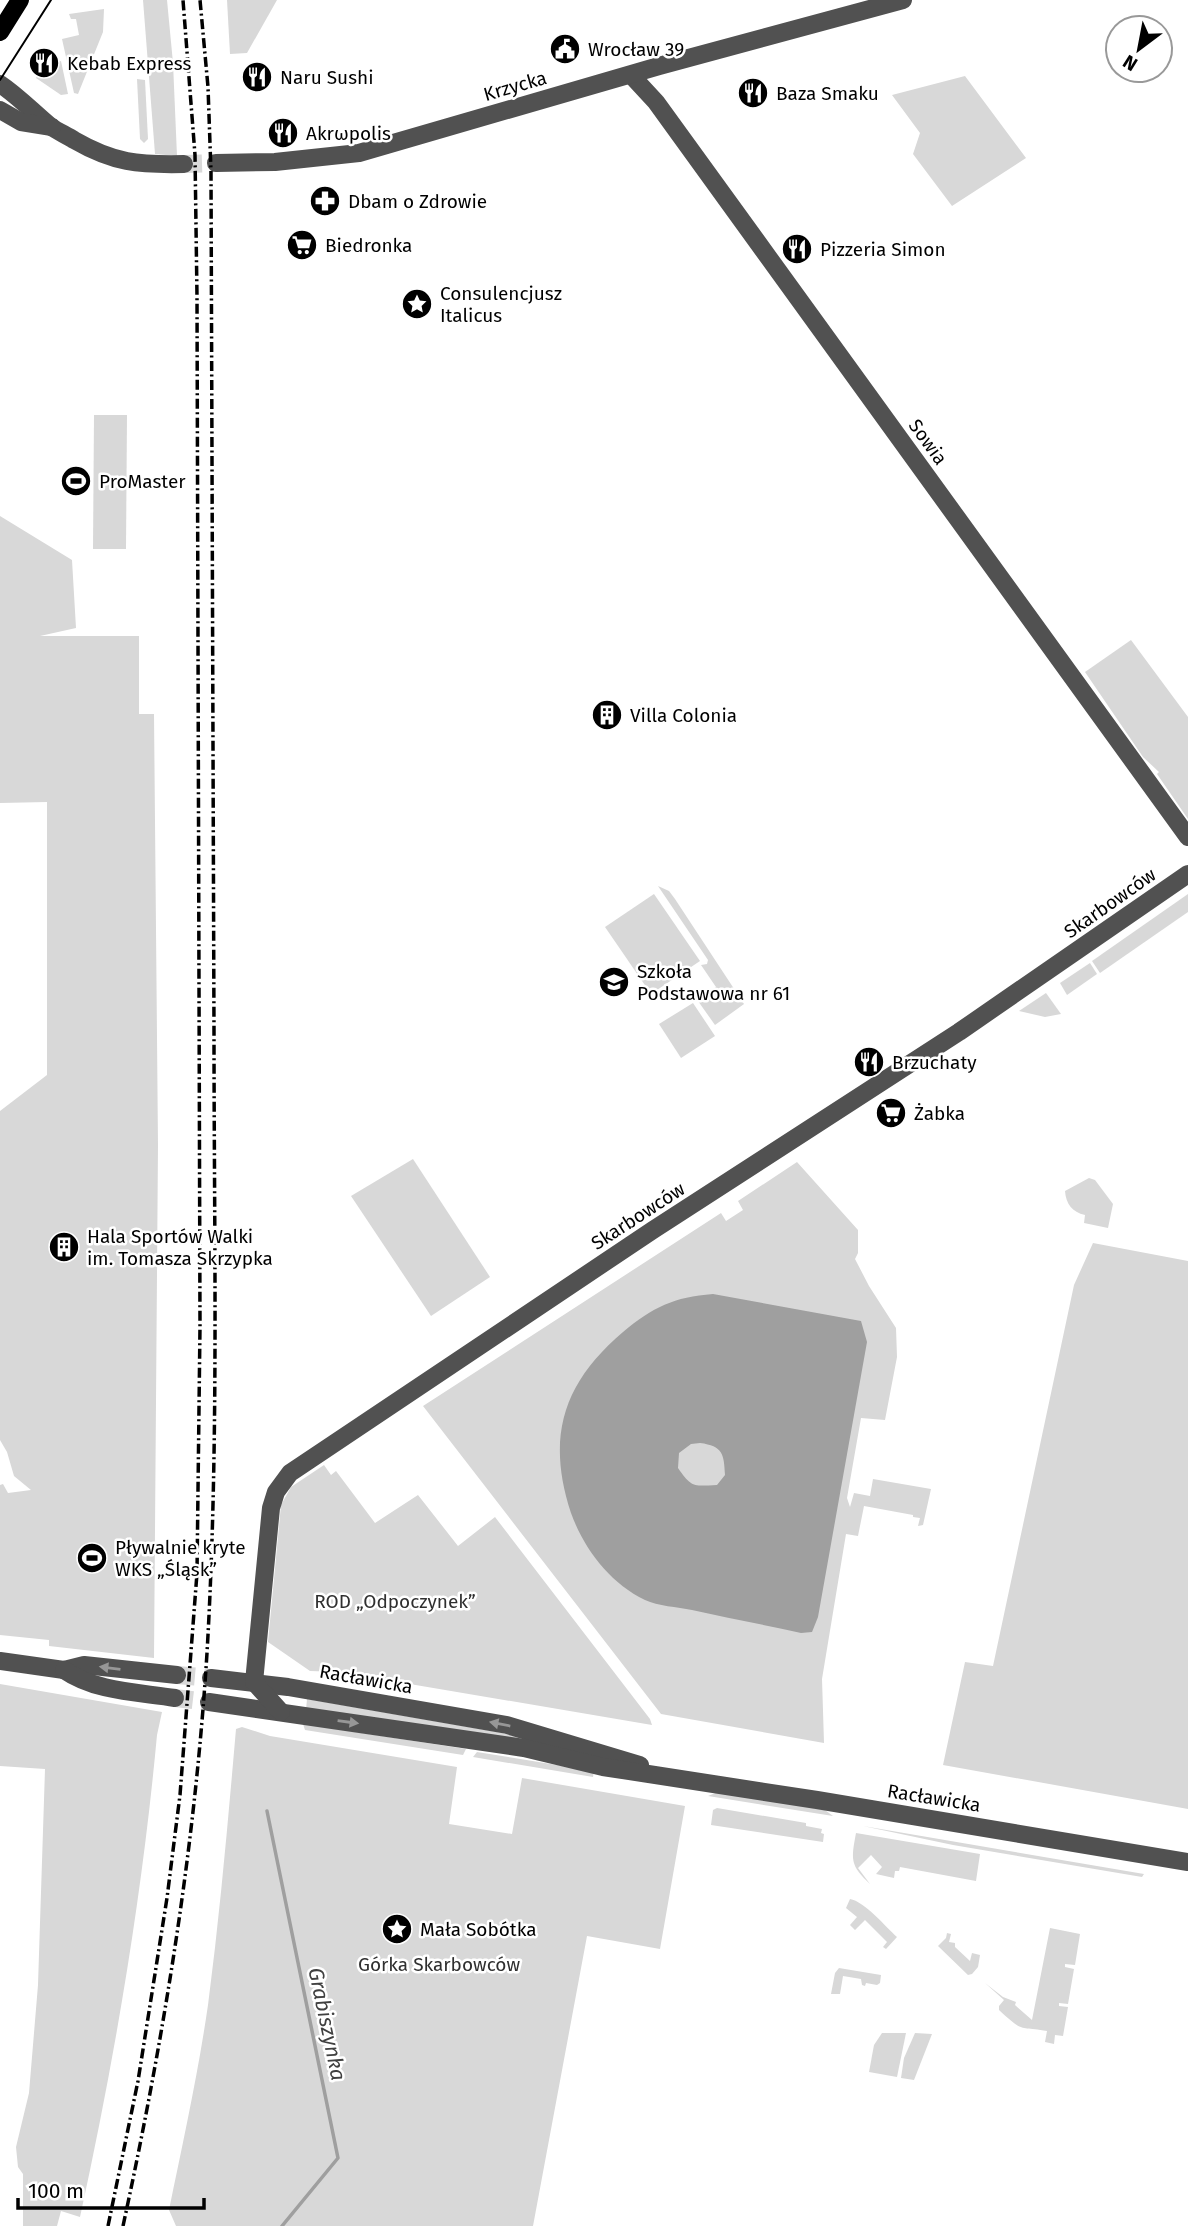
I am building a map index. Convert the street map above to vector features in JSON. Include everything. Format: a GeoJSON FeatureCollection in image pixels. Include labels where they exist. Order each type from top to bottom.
{"type":"FeatureCollection","features":[{"type":"Feature","properties":{"kind":"main road"},"geometry":{"type":"LineString","coordinates":[[0,32],[20,0]]}},
{"type":"Feature","properties":{"kind":"street","name":"Krzycka"},"geometry":{"type":"LineString","coordinates":[[216,163],[275,162],[359,153],[903,0]]}},
{"type":"Feature","properties":{"kind":"street","name":"Sowia"},"geometry":{"type":"LineString","coordinates":[[631,75],[656,102],[1188,837]]}},
{"type":"Feature","properties":{"kind":"street"},"geometry":{"type":"LineString","coordinates":[[0,83],[52,127],[118,161],[184,164]]}},
{"type":"Feature","properties":{"kind":"street"},"geometry":{"type":"LineString","coordinates":[[0,110],[21,122],[52,127]]}},
{"type":"Feature","properties":{"kind":"street","name":"Skarbowców"},"geometry":{"type":"LineString","coordinates":[[254,1682],[271,1508],[276,1492],[290,1473],[653,1230],[969,1025],[1188,874]]}},
{"type":"Feature","properties":{"kind":"street"},"geometry":{"type":"LineString","coordinates":[[0,1661],[64,1670],[84,1665],[177,1675]]}},
{"type":"Feature","properties":{"kind":"street"},"geometry":{"type":"LineString","coordinates":[[64,1670],[80,1681],[175,1698]]}},
{"type":"Feature","properties":{"kind":"street","name":"Racławicka"},"geometry":{"type":"LineString","coordinates":[[211,1678],[254,1682],[507,1725],[603,1767],[1188,1862]]}},
{"type":"Feature","properties":{"kind":"street"},"geometry":{"type":"LineString","coordinates":[[254,1682],[281,1712]]}},
{"type":"Feature","properties":{"kind":"street","name":"Racławicka"},"geometry":{"type":"LineString","coordinates":[[254,1682],[212,1702],[524,1748],[561,1749]]}},
{"type":"Feature","properties":{"kind":"green space"},"geometry":{"type":"Polygon","coordinates":[[[143,0],[167,0],[177,156],[155,154],[143,0]]]}},
{"type":"Feature","properties":{"kind":"green space"},"geometry":{"type":"Polygon","coordinates":[[[227,0],[277,0],[247,53],[230,54],[227,0]]]}},
{"type":"Feature","properties":{"kind":"green space"},"geometry":{"type":"Polygon","coordinates":[[[104,9],[103,32],[78,94],[74,93],[62,39],[79,35],[76,19],[71,19],[69,14],[104,9]]]}},
{"type":"Feature","properties":{"kind":"green space"},"geometry":{"type":"Polygon","coordinates":[[[61,61],[68,94],[61,95],[36,78],[44,65],[61,61]]]}},
{"type":"Feature","properties":{"kind":"green space"},"geometry":{"type":"Polygon","coordinates":[[[965,76],[1026,158],[952,206],[913,154],[920,133],[892,95],[965,76]]]}},
{"type":"Feature","properties":{"kind":"green space"},"geometry":{"type":"Polygon","coordinates":[[[137,79],[145,80],[148,139],[144,143],[140,139],[137,79]]]}},
{"type":"Feature","properties":{"kind":"green space","name":"ProMaster"},"geometry":{"type":"Polygon","coordinates":[[[94,415],[127,415],[126,549],[93,549],[94,415]]]}},
{"type":"Feature","properties":{"kind":"green space"},"geometry":{"type":"Polygon","coordinates":[[[0,516],[72,560],[76,628],[40,636],[139,636],[139,714],[154,714],[158,1145],[154,1658],[49,1646],[49,1640],[0,1635],[0,1485],[3,1484],[8,1493],[31,1490],[14,1476],[7,1452],[0,1440],[0,1111],[47,1075],[47,802],[0,803],[0,516]]]}},
{"type":"Feature","properties":{"kind":"green space"},"geometry":{"type":"Polygon","coordinates":[[[1131,640],[1188,717],[1188,819],[1157,774],[1159,772],[1143,757],[1085,672],[1131,640]]]}},
{"type":"Feature","properties":{"kind":"green space"},"geometry":{"type":"Polygon","coordinates":[[[658,886],[669,891],[675,899],[744,1004],[715,1025],[698,1001],[716,987],[701,965],[707,964],[708,960],[658,886]]]}},
{"type":"Feature","properties":{"kind":"green space"},"geometry":{"type":"Polygon","coordinates":[[[654,894],[700,961],[651,994],[605,927],[654,894]]]}},
{"type":"Feature","properties":{"kind":"green space"},"geometry":{"type":"Polygon","coordinates":[[[1188,894],[1188,912],[1100,973],[1092,961],[1188,894]]]}},
{"type":"Feature","properties":{"kind":"green space"},"geometry":{"type":"Polygon","coordinates":[[[1090,963],[1097,974],[1067,995],[1060,983],[1090,963]]]}},
{"type":"Feature","properties":{"kind":"green space"},"geometry":{"type":"Polygon","coordinates":[[[1046,993],[1061,1014],[1045,1017],[1019,1011],[1046,993]]]}},
{"type":"Feature","properties":{"kind":"green space"},"geometry":{"type":"Polygon","coordinates":[[[693,1003],[715,1036],[681,1058],[659,1024],[693,1003]]]}},
{"type":"Feature","properties":{"kind":"green space"},"geometry":{"type":"Polygon","coordinates":[[[413,1159],[490,1277],[431,1316],[351,1196],[413,1159]]]}},
{"type":"Feature","properties":{"kind":"green space"},"geometry":{"type":"Polygon","coordinates":[[[797,1162],[858,1230],[858,1253],[855,1259],[896,1328],[897,1357],[885,1420],[861,1418],[847,1498],[850,1507],[854,1493],[870,1496],[873,1479],[931,1489],[923,1525],[918,1526],[920,1518],[913,1515],[864,1506],[858,1536],[846,1534],[822,1679],[824,1743],[661,1714],[423,1406],[721,1213],[726,1221],[743,1210],[738,1201],[797,1162]]]}},
{"type":"Feature","properties":{"kind":"green space"},"geometry":{"type":"Polygon","coordinates":[[[1089,1178],[1095,1180],[1113,1204],[1108,1228],[1084,1223],[1085,1215],[1073,1210],[1067,1200],[1065,1191],[1089,1178]]]}},
{"type":"Feature","properties":{"kind":"green space"},"geometry":{"type":"Polygon","coordinates":[[[1093,1243],[1188,1261],[1188,1809],[943,1765],[965,1662],[993,1666],[1074,1285],[1093,1243]]]}},
{"type":"Feature","properties":{"kind":"green space","name":"ROD „Odpoczynek”"},"geometry":{"type":"Polygon","coordinates":[[[324,1465],[331,1475],[336,1471],[375,1523],[418,1495],[458,1546],[495,1517],[652,1725],[339,1672],[310,1671],[268,1642],[281,1505],[291,1487],[324,1465]]]}},
{"type":"Feature","properties":{"kind":"green space"},"geometry":{"type":"Polygon","coordinates":[[[0,1684],[162,1712],[126,1977],[93,2157],[80,2217],[61,2211],[57,2226],[23,2226],[23,2174],[18,2167],[16,2147],[29,2093],[38,1985],[45,1769],[0,1766],[0,1684]]]}},
{"type":"Feature","properties":{"kind":"green space"},"geometry":{"type":"Polygon","coordinates":[[[307,1699],[497,1732],[536,1741],[306,1710],[307,1699]]]}},
{"type":"Feature","properties":{"kind":"green space"},"geometry":{"type":"Polygon","coordinates":[[[303,1724],[466,1749],[463,1755],[305,1730],[303,1724]]]}},
{"type":"Feature","properties":{"kind":"green space","name":"Górka Skarbowców"},"geometry":{"type":"Polygon","coordinates":[[[242,1727],[270,1736],[457,1767],[449,1824],[512,1834],[522,1778],[685,1806],[660,1949],[587,1936],[533,2226],[176,2226],[169,2210],[208,2005],[236,1729],[242,1727]]]}},
{"type":"Feature","properties":{"kind":"green space"},"geometry":{"type":"Polygon","coordinates":[[[477,1752],[594,1771],[593,1777],[473,1757],[477,1752]]]}},
{"type":"Feature","properties":{"kind":"green space"},"geometry":{"type":"Polygon","coordinates":[[[718,1792],[825,1810],[833,1816],[708,1796],[718,1792]]]}},
{"type":"Feature","properties":{"kind":"green space"},"geometry":{"type":"Polygon","coordinates":[[[717,1808],[806,1823],[806,1826],[822,1829],[823,1842],[711,1825],[713,1810],[717,1808]]]}},
{"type":"Feature","properties":{"kind":"green space"},"geometry":{"type":"Polygon","coordinates":[[[863,1826],[1144,1874],[1142,1877],[953,1845],[863,1826]]]}},
{"type":"Feature","properties":{"kind":"green space"},"geometry":{"type":"Polygon","coordinates":[[[856,1833],[980,1854],[976,1881],[900,1867],[899,1871],[895,1871],[894,1878],[876,1874],[882,1867],[871,1855],[858,1868],[870,1884],[855,1867],[853,1850],[856,1833]]]}},
{"type":"Feature","properties":{"kind":"green space"},"geometry":{"type":"Polygon","coordinates":[[[850,1899],[868,1909],[897,1937],[886,1949],[883,1947],[887,1942],[865,1920],[855,1930],[850,1925],[857,1917],[846,1908],[850,1899]]]}},
{"type":"Feature","properties":{"kind":"green space"},"geometry":{"type":"Polygon","coordinates":[[[1050,1928],[1080,1934],[1075,1965],[1065,1964],[1065,1967],[1074,1969],[1068,2004],[1059,2003],[1059,2006],[1068,2007],[1063,2036],[1055,2035],[1054,2044],[1045,2042],[1047,2031],[1021,2027],[999,2010],[1004,2000],[985,1983],[1003,1997],[1016,2002],[1015,2005],[1032,2020],[1050,1928]]]}},
{"type":"Feature","properties":{"kind":"green space"},"geometry":{"type":"Polygon","coordinates":[[[947,1933],[951,1934],[949,1942],[955,1943],[955,1947],[970,1961],[972,1953],[980,1955],[978,1967],[972,1974],[968,1975],[938,1946],[947,1933]]]}},
{"type":"Feature","properties":{"kind":"green space"},"geometry":{"type":"Polygon","coordinates":[[[839,1968],[881,1975],[880,1983],[866,1983],[865,1986],[862,1985],[861,1979],[843,1976],[840,1994],[831,1994],[835,1973],[839,1968]]]}},
{"type":"Feature","properties":{"kind":"green space"},"geometry":{"type":"Polygon","coordinates":[[[882,2033],[906,2033],[897,2077],[869,2072],[874,2045],[882,2033]]]}},
{"type":"Feature","properties":{"kind":"green space"},"geometry":{"type":"Polygon","coordinates":[[[915,2033],[932,2034],[914,2080],[901,2078],[904,2058],[915,2033]]]}},
{"type":"Feature","properties":{"kind":"shaded area"},"geometry":{"type":"Polygon","coordinates":[[[713,1294],[861,1321],[867,1342],[818,1617],[812,1632],[801,1633],[645,1600],[620,1584],[600,1564],[583,1539],[571,1513],[560,1460],[561,1436],[565,1413],[586,1371],[623,1332],[654,1310],[675,1301],[713,1294]],[[691,1444],[679,1453],[678,1468],[694,1484],[717,1485],[725,1475],[721,1452],[713,1446],[691,1444]]]}},
{"type":"Feature","properties":{"kind":"waterway","name":"Grabiszynka"},"geometry":{"type":"LineString","coordinates":[[267,1811],[338,2158],[282,2226]]}},
{"type":"Feature","properties":{"kind":"tunnel"},"geometry":{"type":"LineString","coordinates":[[184,164],[216,163]]}},
{"type":"Feature","properties":{"kind":"tunnel"},"geometry":{"type":"LineString","coordinates":[[177,1675],[211,1678]]}},
{"type":"Feature","properties":{"kind":"tunnel"},"geometry":{"type":"LineString","coordinates":[[175,1698],[209,1702]]}},
{"type":"Feature","properties":{"kind":"tram line"},"geometry":{"type":"LineString","coordinates":[[0,80],[51,0]]}},
{"type":"Feature","properties":{"kind":"railway"},"geometry":{"type":"LineString","coordinates":[[108,2226],[138,2081],[167,1898],[180,1795],[197,1573],[200,1326],[197,297],[195,155],[183,0]]}},
{"type":"Feature","properties":{"kind":"railway"},"geometry":{"type":"LineString","coordinates":[[123,2226],[152,2084],[186,1869],[202,1725],[211,1575],[215,1342],[211,172],[208,87],[200,0]]}},
{"type":"Feature","properties":{"kind":"place","name":"Wrocław 39"},"geometry":{"type":"Point","coordinates":[565,49]}},
{"type":"Feature","properties":{"kind":"place","name":"Kebab Express"},"geometry":{"type":"Point","coordinates":[44,63]}},
{"type":"Feature","properties":{"kind":"place","name":"Naru Sushi"},"geometry":{"type":"Point","coordinates":[257,77]}},
{"type":"Feature","properties":{"kind":"place","name":"Baza Smaku"},"geometry":{"type":"Point","coordinates":[753,93]}},
{"type":"Feature","properties":{"kind":"place","name":"Akrωpolis"},"geometry":{"type":"Point","coordinates":[283,133]}},
{"type":"Feature","properties":{"kind":"place","name":"Dbam o Zdrowie"},"geometry":{"type":"Point","coordinates":[325,201]}},
{"type":"Feature","properties":{"kind":"place","name":"Biedronka"},"geometry":{"type":"Point","coordinates":[302,245]}},
{"type":"Feature","properties":{"kind":"place","name":"Pizzeria Simon"},"geometry":{"type":"Point","coordinates":[797,249]}},
{"type":"Feature","properties":{"kind":"place","name":"Consulencjusz Italicus"},"geometry":{"type":"Point","coordinates":[417,304]}},
{"type":"Feature","properties":{"kind":"place","name":"ProMaster"},"geometry":{"type":"Point","coordinates":[76,481]}},
{"type":"Feature","properties":{"kind":"place","name":"Villa Colonia"},"geometry":{"type":"Point","coordinates":[607,715]}},
{"type":"Feature","properties":{"kind":"place","name":"Szkoła Podstawowa nr 61"},"geometry":{"type":"Point","coordinates":[614,982]}},
{"type":"Feature","properties":{"kind":"place","name":"Brzuchaty"},"geometry":{"type":"Point","coordinates":[869,1062]}},
{"type":"Feature","properties":{"kind":"place","name":"Żabka"},"geometry":{"type":"Point","coordinates":[891,1113]}},
{"type":"Feature","properties":{"kind":"place","name":"Hala Sportów Walki im. Tomasza Skrzypka"},"geometry":{"type":"Point","coordinates":[64,1247]}},
{"type":"Feature","properties":{"kind":"place","name":"Pływalnie kryte WKS „Śląsk”"},"geometry":{"type":"Point","coordinates":[92,1558]}},
{"type":"Feature","properties":{"kind":"place","name":"Mała Sobótka"},"geometry":{"type":"Point","coordinates":[397,1929]}}]}
